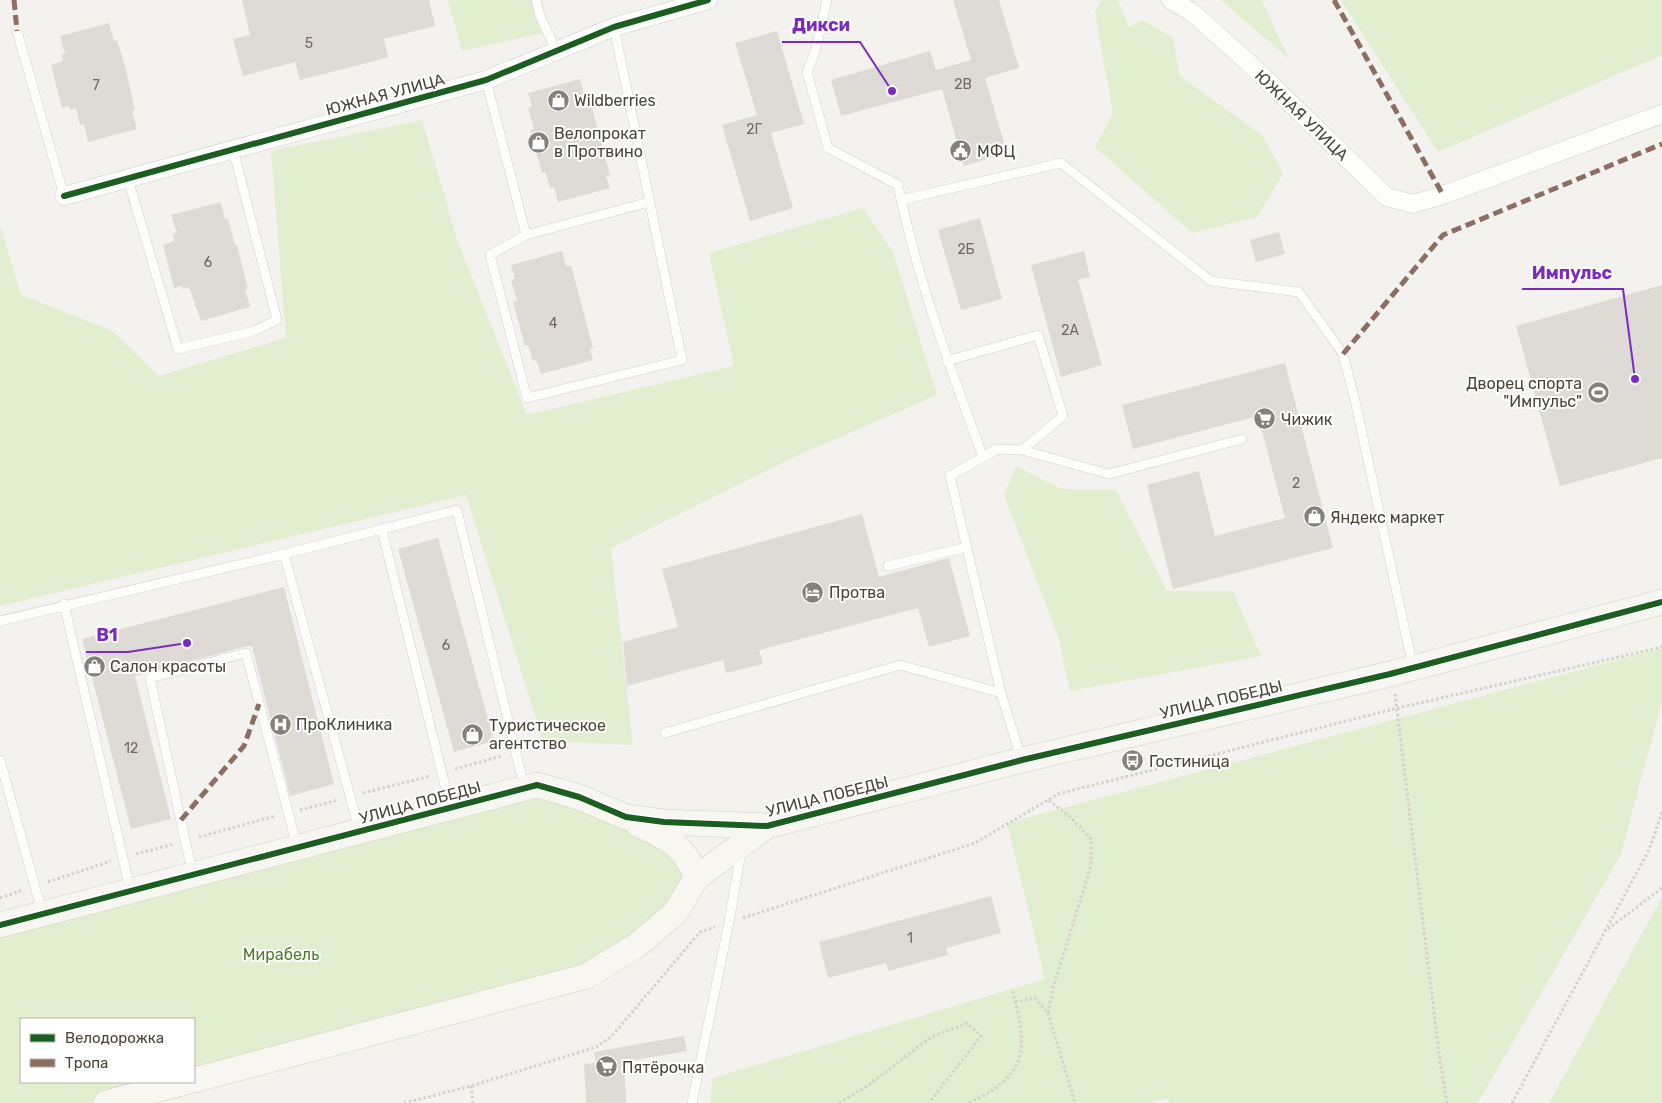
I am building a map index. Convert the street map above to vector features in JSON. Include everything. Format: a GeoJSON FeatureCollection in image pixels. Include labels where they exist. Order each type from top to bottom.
{"type":"FeatureCollection","features":[{"type":"Feature","properties":{"kind":"street","name":"ЮЖНАЯ УЛИЦА"},"geometry":{"type":"LineString","coordinates":[[64,196],[486,80],[614,27],[708,0]]}},
{"type":"Feature","properties":{"kind":"street","name":"ЮЖНАЯ УЛИЦА"},"geometry":{"type":"LineString","coordinates":[[1170,0],[1193,13],[1251,64],[1387,197],[1413,204],[1662,114]]}},
{"type":"Feature","properties":{"kind":"street","name":"УЛИЦА ПОБЕДЫ"},"geometry":{"type":"LineString","coordinates":[[0,925],[537,785],[579,797],[626,818],[664,822],[767,826],[1022,760],[1402,671],[1662,602]]}},
{"type":"Feature","properties":{"kind":"street"},"geometry":{"type":"LineString","coordinates":[[626,818],[677,844],[689,858],[697,877]]}},
{"type":"Feature","properties":{"kind":"street","name":"УЛИЦА ПОБЕДЫ"},"geometry":{"type":"LineString","coordinates":[[195,1080],[588,976],[636,946],[675,912],[697,877],[767,826]]}},
{"type":"Feature","properties":{"kind":"street"},"geometry":{"type":"LineString","coordinates":[[106,1103],[182,1083]]}},
{"type":"Feature","properties":{"kind":"lane"},"geometry":{"type":"LineString","coordinates":[[536,0],[540,16],[556,50]]}},
{"type":"Feature","properties":{"kind":"lane"},"geometry":{"type":"LineString","coordinates":[[827,0],[815,52],[807,72],[828,148],[898,185],[920,274],[947,360],[983,457]]}},
{"type":"Feature","properties":{"kind":"lane"},"geometry":{"type":"LineString","coordinates":[[614,27],[650,202],[682,360],[527,398],[490,256],[526,235],[650,202]]}},
{"type":"Feature","properties":{"kind":"lane"},"geometry":{"type":"LineString","coordinates":[[17,31],[64,196]]}},
{"type":"Feature","properties":{"kind":"lane"},"geometry":{"type":"LineString","coordinates":[[486,80],[526,235]]}},
{"type":"Feature","properties":{"kind":"lane"},"geometry":{"type":"LineString","coordinates":[[128,179],[178,349],[254,331],[276,320],[233,149]]}},
{"type":"Feature","properties":{"kind":"lane"},"geometry":{"type":"LineString","coordinates":[[901,200],[1061,163],[1211,281],[1299,292],[1343,354],[1356,405],[1402,671]]}},
{"type":"Feature","properties":{"kind":"lane"},"geometry":{"type":"LineString","coordinates":[[947,360],[1038,335],[1063,416],[1022,450]]}},
{"type":"Feature","properties":{"kind":"lane"},"geometry":{"type":"LineString","coordinates":[[1022,760],[1001,693],[950,476],[997,449],[1022,450],[1109,474],[1242,439]]}},
{"type":"Feature","properties":{"kind":"lane"},"geometry":{"type":"LineString","coordinates":[[0,621],[64,604],[284,554],[457,510],[525,788]]}},
{"type":"Feature","properties":{"kind":"lane"},"geometry":{"type":"LineString","coordinates":[[382,530],[451,808]]}},
{"type":"Feature","properties":{"kind":"lane"},"geometry":{"type":"LineString","coordinates":[[888,566],[967,547]]}},
{"type":"Feature","properties":{"kind":"lane"},"geometry":{"type":"LineString","coordinates":[[284,554],[360,831]]}},
{"type":"Feature","properties":{"kind":"lane"},"geometry":{"type":"LineString","coordinates":[[64,604],[131,891]]}},
{"type":"Feature","properties":{"kind":"lane"},"geometry":{"type":"LineString","coordinates":[[193,875],[150,678],[246,653],[297,848]]}},
{"type":"Feature","properties":{"kind":"lane"},"geometry":{"type":"LineString","coordinates":[[665,733],[900,665],[1001,693]]}},
{"type":"Feature","properties":{"kind":"lane"},"geometry":{"type":"LineString","coordinates":[[0,760],[43,914]]}},
{"type":"Feature","properties":{"kind":"lane"},"geometry":{"type":"LineString","coordinates":[[692,1103],[729,922],[742,844]]}},
{"type":"Feature","properties":{"kind":"path"},"geometry":{"type":"LineString","coordinates":[[404,1103],[471,1086],[596,1048],[611,1037],[700,932],[975,843],[1058,794],[1398,708],[1662,647]]}},
{"type":"Feature","properties":{"kind":"path"},"geometry":{"type":"LineString","coordinates":[[1402,671],[1398,708],[1440,1061],[1447,1103]]}},
{"type":"Feature","properties":{"kind":"path"},"geometry":{"type":"LineString","coordinates":[[0,898],[123,857],[516,752]]}},
{"type":"Feature","properties":{"kind":"path"},"geometry":{"type":"LineString","coordinates":[[1048,800],[1069,816],[1091,839],[1091,866],[1053,988],[1048,1013]]}},
{"type":"Feature","properties":{"kind":"path"},"geometry":{"type":"LineString","coordinates":[[1512,1103],[1649,850],[1662,812]]}},
{"type":"Feature","properties":{"kind":"path"},"geometry":{"type":"LineString","coordinates":[[1606,930],[1662,888]]}},
{"type":"Feature","properties":{"kind":"path"},"geometry":{"type":"LineString","coordinates":[[969,1103],[994,1091],[1016,1071],[1022,1042],[1012,989]]}},
{"type":"Feature","properties":{"kind":"path"},"geometry":{"type":"LineString","coordinates":[[1015,1002],[1035,998],[1048,1013],[1075,1103]]}},
{"type":"Feature","properties":{"kind":"path"},"geometry":{"type":"LineString","coordinates":[[839,1103],[866,1087],[931,1037],[967,1023],[981,1036],[929,1103]]}},
{"type":"Feature","properties":{"kind":"path"},"geometry":{"type":"LineString","coordinates":[[471,1086],[472,1103]]}},
{"type":"Feature","properties":{"kind":"green space"},"geometry":{"type":"Polygon","coordinates":[[[448,0],[531,0],[543,33],[462,51],[448,0]]]}},
{"type":"Feature","properties":{"kind":"green space"},"geometry":{"type":"Polygon","coordinates":[[[1101,0],[1118,0],[1129,27],[1143,20],[1173,38],[1180,76],[1263,136],[1283,174],[1257,217],[1192,233],[1095,147],[1113,114],[1095,12],[1101,0]]]}},
{"type":"Feature","properties":{"kind":"green space"},"geometry":{"type":"Polygon","coordinates":[[[1221,0],[1262,0],[1288,58],[1221,0]]]}},
{"type":"Feature","properties":{"kind":"green space"},"geometry":{"type":"Polygon","coordinates":[[[1341,0],[1662,0],[1662,55],[1438,152],[1341,0]]]}},
{"type":"Feature","properties":{"kind":"green space"},"geometry":{"type":"Polygon","coordinates":[[[422,120],[458,242],[527,415],[734,366],[709,253],[863,208],[893,252],[937,395],[794,457],[611,548],[633,745],[543,741],[466,495],[0,606],[0,224],[21,295],[111,330],[159,376],[286,338],[271,151],[422,120]]]}},
{"type":"Feature","properties":{"kind":"green space"},"geometry":{"type":"Polygon","coordinates":[[[1016,466],[1061,489],[1116,490],[1167,591],[1233,591],[1261,656],[1070,691],[1059,639],[1004,495],[1016,466]]]}},
{"type":"Feature","properties":{"kind":"green space"},"geometry":{"type":"Polygon","coordinates":[[[1662,648],[1662,701],[1621,854],[1478,1103],[1169,1103],[1168,1098],[1149,1103],[710,1103],[713,1078],[1045,979],[1007,823],[1662,648]]]}},
{"type":"Feature","properties":{"kind":"green space","name":"Мирабель"},"geometry":{"type":"Polygon","coordinates":[[[537,785],[626,817],[697,877],[587,976],[195,1080],[195,1018],[20,1018],[20,1083],[182,1083],[105,1103],[0,1103],[0,925],[537,785]]]}},
{"type":"Feature","properties":{"kind":"green space"},"geometry":{"type":"Polygon","coordinates":[[[1662,897],[1662,1103],[1549,1103],[1662,897]]]}},
{"type":"Feature","properties":{"kind":"building"},"geometry":{"type":"Polygon","coordinates":[[[242,0],[429,0],[435,26],[384,39],[388,57],[371,62],[300,80],[295,62],[243,76],[233,39],[250,35],[242,0]]]}},
{"type":"Feature","properties":{"kind":"building"},"geometry":{"type":"Polygon","coordinates":[[[953,0],[999,0],[1019,68],[985,78],[1007,153],[964,166],[942,89],[841,116],[831,80],[930,51],[936,70],[971,60],[953,0]]]}},
{"type":"Feature","properties":{"kind":"building"},"geometry":{"type":"Polygon","coordinates":[[[109,23],[114,41],[117,40],[125,66],[135,110],[132,111],[137,129],[88,142],[84,124],[80,125],[76,108],[70,110],[69,106],[62,108],[51,65],[63,61],[62,54],[65,53],[60,36],[109,23]]]}},
{"type":"Feature","properties":{"kind":"building"},"geometry":{"type":"Polygon","coordinates":[[[777,31],[804,124],[771,133],[793,208],[750,221],[722,125],[757,115],[735,43],[777,31]]]}},
{"type":"Feature","properties":{"kind":"building"},"geometry":{"type":"Polygon","coordinates":[[[580,79],[584,94],[588,93],[610,175],[606,176],[610,188],[558,202],[554,187],[550,188],[545,172],[542,173],[530,130],[534,129],[528,108],[532,106],[528,93],[580,79]]]}},
{"type":"Feature","properties":{"kind":"building"},"geometry":{"type":"Polygon","coordinates":[[[221,202],[225,219],[228,218],[235,245],[237,245],[248,289],[245,289],[250,307],[201,321],[189,287],[182,289],[182,286],[174,288],[163,245],[175,241],[173,234],[177,233],[171,215],[221,202]]]}},
{"type":"Feature","properties":{"kind":"building"},"geometry":{"type":"Polygon","coordinates":[[[980,218],[1002,299],[961,310],[938,230],[980,218]]]}},
{"type":"Feature","properties":{"kind":"building"},"geometry":{"type":"Polygon","coordinates":[[[1279,232],[1285,254],[1256,262],[1250,240],[1279,232]]]}},
{"type":"Feature","properties":{"kind":"building"},"geometry":{"type":"Polygon","coordinates":[[[562,251],[566,266],[571,265],[593,348],[590,349],[593,360],[541,374],[536,360],[533,361],[528,345],[525,346],[513,302],[517,301],[511,280],[515,279],[511,265],[562,251]]]}},
{"type":"Feature","properties":{"kind":"building"},"geometry":{"type":"Polygon","coordinates":[[[1084,251],[1090,277],[1078,280],[1102,365],[1061,377],[1031,265],[1084,251]]]}},
{"type":"Feature","properties":{"kind":"building","name":"Дворец спорта \"Импульс\""},"geometry":{"type":"Polygon","coordinates":[[[1662,285],[1662,458],[1560,486],[1516,326],[1662,285]]]}},
{"type":"Feature","properties":{"kind":"building"},"geometry":{"type":"Polygon","coordinates":[[[1285,363],[1333,548],[1173,589],[1147,485],[1199,471],[1215,536],[1285,518],[1258,416],[1133,449],[1122,405],[1285,363]]]}},
{"type":"Feature","properties":{"kind":"building","name":"Протва"},"geometry":{"type":"Polygon","coordinates":[[[862,514],[879,577],[949,558],[970,636],[929,647],[918,608],[759,650],[763,664],[726,673],[723,660],[627,686],[623,642],[678,627],[662,569],[862,514]]]}},
{"type":"Feature","properties":{"kind":"building"},"geometry":{"type":"Polygon","coordinates":[[[438,538],[494,741],[454,752],[398,549],[438,538]]]}},
{"type":"Feature","properties":{"kind":"building"},"geometry":{"type":"Polygon","coordinates":[[[284,587],[334,784],[290,796],[252,646],[244,647],[135,676],[171,819],[131,829],[82,639],[284,587]]]}},
{"type":"Feature","properties":{"kind":"building"},"geometry":{"type":"Polygon","coordinates":[[[991,896],[1001,933],[946,948],[948,955],[888,971],[886,963],[828,978],[819,942],[991,896]]]}},
{"type":"Feature","properties":{"kind":"building"},"geometry":{"type":"Polygon","coordinates":[[[684,1036],[687,1051],[624,1062],[626,1103],[586,1103],[584,1064],[596,1063],[594,1052],[684,1036]]]}},
{"type":"Feature","properties":{"kind":"marked path"},"geometry":{"type":"LineString","coordinates":[[14,0],[17,31]]}},
{"type":"Feature","properties":{"kind":"marked path"},"geometry":{"type":"LineString","coordinates":[[1334,0],[1443,195]]}},
{"type":"Feature","properties":{"kind":"marked path"},"geometry":{"type":"LineString","coordinates":[[1343,354],[1443,235],[1662,144]]}},
{"type":"Feature","properties":{"kind":"marked path"},"geometry":{"type":"LineString","coordinates":[[181,820],[244,746],[259,704]]}},
{"type":"Feature","properties":{"kind":"cycle path"},"geometry":{"type":"LineString","coordinates":[[64,196],[486,80],[614,27],[708,0]]}},
{"type":"Feature","properties":{"kind":"cycle path"},"geometry":{"type":"LineString","coordinates":[[0,925],[537,785],[579,797],[626,817],[664,822],[767,826],[1022,760],[1390,674],[1662,602]]}},
{"type":"Feature","properties":{"kind":"place","name":"Дикси"},"geometry":{"type":"Point","coordinates":[892,91]}},
{"type":"Feature","properties":{"kind":"place","name":"Wildberries"},"geometry":{"type":"Point","coordinates":[558,100]}},
{"type":"Feature","properties":{"kind":"place","name":"Велопрокат в Протвино"},"geometry":{"type":"Point","coordinates":[538,142]}},
{"type":"Feature","properties":{"kind":"place","name":"МФЦ"},"geometry":{"type":"Point","coordinates":[961,151]}},
{"type":"Feature","properties":{"kind":"place","name":"Импульс"},"geometry":{"type":"Point","coordinates":[1635,379]}},
{"type":"Feature","properties":{"kind":"place","name":"Дворец спорта \"Импульс\""},"geometry":{"type":"Point","coordinates":[1598,392]}},
{"type":"Feature","properties":{"kind":"place","name":"Чижик"},"geometry":{"type":"Point","coordinates":[1265,419]}},
{"type":"Feature","properties":{"kind":"place","name":"Яндекс маркет"},"geometry":{"type":"Point","coordinates":[1314,517]}},
{"type":"Feature","properties":{"kind":"place","name":"Протва"},"geometry":{"type":"Point","coordinates":[813,592]}},
{"type":"Feature","properties":{"kind":"place","name":"В1"},"geometry":{"type":"Point","coordinates":[187,643]}},
{"type":"Feature","properties":{"kind":"place","name":"Салон красоты"},"geometry":{"type":"Point","coordinates":[94,666]}},
{"type":"Feature","properties":{"kind":"place","name":"ПроКлиника"},"geometry":{"type":"Point","coordinates":[280,724]}},
{"type":"Feature","properties":{"kind":"place","name":"Туристическое агентство"},"geometry":{"type":"Point","coordinates":[473,734]}},
{"type":"Feature","properties":{"kind":"place","name":"Гостиница"},"geometry":{"type":"Point","coordinates":[1133,761]}},
{"type":"Feature","properties":{"kind":"place","name":"Пятёрочка"},"geometry":{"type":"Point","coordinates":[606,1067]}}]}
